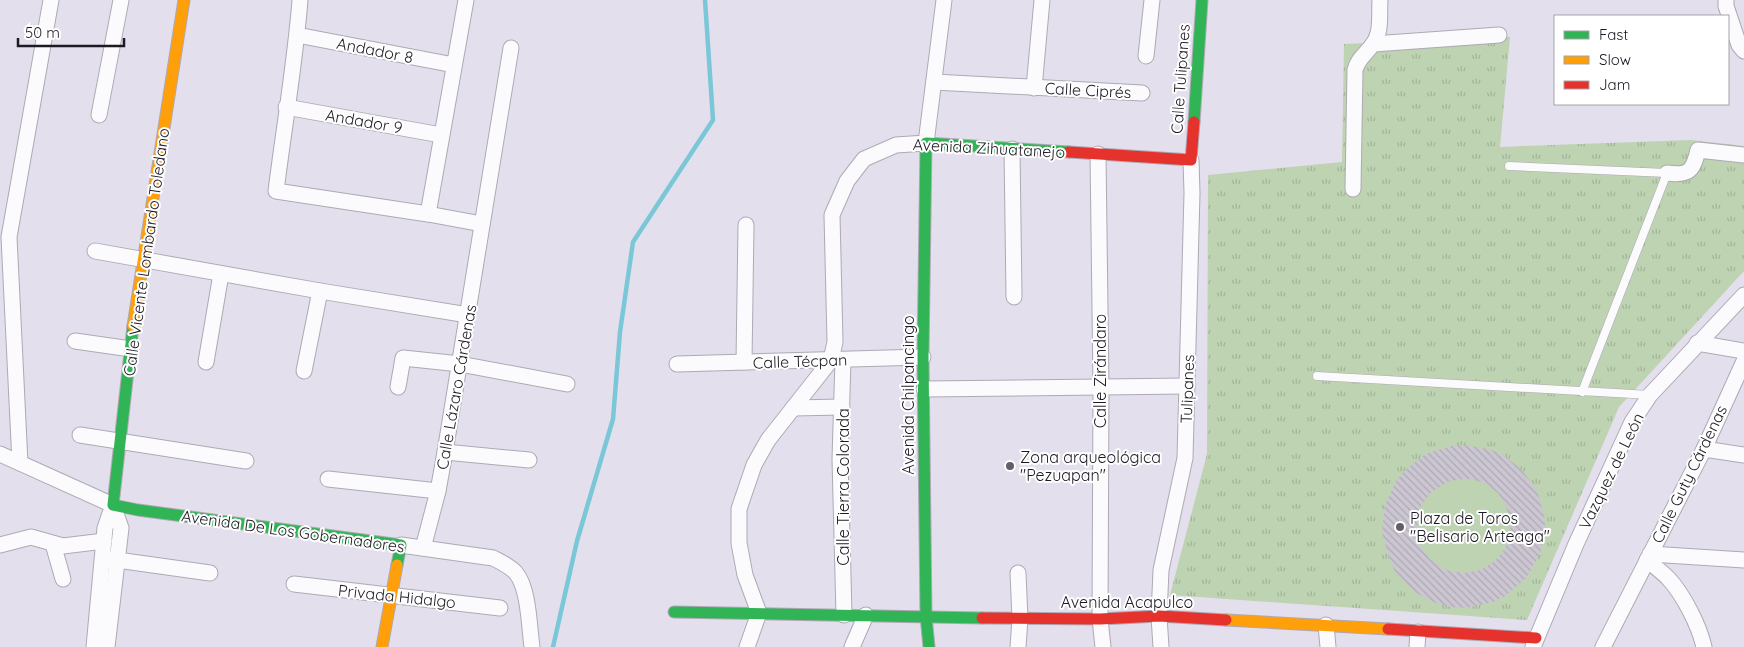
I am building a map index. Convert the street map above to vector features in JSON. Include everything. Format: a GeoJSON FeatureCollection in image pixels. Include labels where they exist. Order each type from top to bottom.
{"type":"FeatureCollection","features":[{"type":"Feature","properties":{"kind":"street"},"geometry":{"type":"LineString","coordinates":[[20,463],[5,238],[51,0]]}},
{"type":"Feature","properties":{"kind":"street"},"geometry":{"type":"LineString","coordinates":[[99,115],[121,0]]}},
{"type":"Feature","properties":{"kind":"street","name":"Calle Vicente Lombardo Toledano"},"geometry":{"type":"LineString","coordinates":[[107,647],[111,559],[104,541],[105,528],[113,505],[119,441],[143,260],[184,0]]}},
{"type":"Feature","properties":{"kind":"street"},"geometry":{"type":"LineString","coordinates":[[300,0],[276,191],[482,224]]}},
{"type":"Feature","properties":{"kind":"street"},"geometry":{"type":"LineString","coordinates":[[428,214],[466,0]]}},
{"type":"Feature","properties":{"kind":"street"},"geometry":{"type":"LineString","coordinates":[[926,143],[944,0]]}},
{"type":"Feature","properties":{"kind":"street"},"geometry":{"type":"LineString","coordinates":[[1034,88],[1042,0]]}},
{"type":"Feature","properties":{"kind":"street"},"geometry":{"type":"LineString","coordinates":[[1146,56],[1152,0]]}},
{"type":"Feature","properties":{"kind":"street","name":"Calle Tulipanes"},"geometry":{"type":"LineString","coordinates":[[1191,160],[1202,0]]}},
{"type":"Feature","properties":{"kind":"street"},"geometry":{"type":"LineString","coordinates":[[1353,189],[1355,70],[1357,61],[1373,44],[1378,34],[1380,0]]}},
{"type":"Feature","properties":{"kind":"street"},"geometry":{"type":"LineString","coordinates":[[1726,0],[1726,6],[1744,51]]}},
{"type":"Feature","properties":{"kind":"street","name":"Andador 8"},"geometry":{"type":"LineString","coordinates":[[297,35],[454,65]]}},
{"type":"Feature","properties":{"kind":"street"},"geometry":{"type":"LineString","coordinates":[[1373,44],[1499,35]]}},
{"type":"Feature","properties":{"kind":"street","name":"Calle Lázaro Cárdenas"},"geometry":{"type":"LineString","coordinates":[[423,548],[438,491],[445,452],[511,48]]}},
{"type":"Feature","properties":{"kind":"street","name":"Calle Ciprés"},"geometry":{"type":"LineString","coordinates":[[934,82],[1142,93]]}},
{"type":"Feature","properties":{"kind":"street","name":"Andador 9"},"geometry":{"type":"LineString","coordinates":[[286,107],[441,135]]}},
{"type":"Feature","properties":{"kind":"street","name":"Avenida Zihuatanejo"},"geometry":{"type":"LineString","coordinates":[[759,613],[745,575],[738,509],[754,465],[768,440],[793,408],[837,360],[832,215],[847,181],[864,159],[896,145],[926,143],[1191,160]]}},
{"type":"Feature","properties":{"kind":"street","name":"Avenida Chilpancingo"},"geometry":{"type":"LineString","coordinates":[[926,143],[923,357],[926,616],[929,647]]}},
{"type":"Feature","properties":{"kind":"street"},"geometry":{"type":"LineString","coordinates":[[1012,149],[1014,297]]}},
{"type":"Feature","properties":{"kind":"street"},"geometry":{"type":"LineString","coordinates":[[1667,173],[1680,175],[1690,170],[1694,166],[1698,150],[1744,155]]}},
{"type":"Feature","properties":{"kind":"street","name":"Calle Zirándaro"},"geometry":{"type":"LineString","coordinates":[[1098,154],[1101,387],[1100,619],[1103,647]]}},
{"type":"Feature","properties":{"kind":"street","name":"Tulipanes"},"geometry":{"type":"LineString","coordinates":[[1161,647],[1159,616],[1161,570],[1185,458],[1192,193],[1191,160]]}},
{"type":"Feature","properties":{"kind":"street"},"geometry":{"type":"LineString","coordinates":[[744,362],[746,225]]}},
{"type":"Feature","properties":{"kind":"street"},"geometry":{"type":"LineString","coordinates":[[95,252],[468,315]]}},
{"type":"Feature","properties":{"kind":"street"},"geometry":{"type":"LineString","coordinates":[[206,362],[221,274]]}},
{"type":"Feature","properties":{"kind":"street"},"geometry":{"type":"LineString","coordinates":[[304,371],[320,291]]}},
{"type":"Feature","properties":{"kind":"street","name":"Vazquez de León"},"geometry":{"type":"LineString","coordinates":[[1535,643],[1576,544],[1632,422],[1650,395],[1744,295]]}},
{"type":"Feature","properties":{"kind":"street"},"geometry":{"type":"LineString","coordinates":[[75,341],[131,349]]}},
{"type":"Feature","properties":{"kind":"street"},"geometry":{"type":"LineString","coordinates":[[1697,344],[1744,351]]}},
{"type":"Feature","properties":{"kind":"street","name":"Calle Técpan"},"geometry":{"type":"LineString","coordinates":[[677,364],[923,357]]}},
{"type":"Feature","properties":{"kind":"street"},"geometry":{"type":"LineString","coordinates":[[398,387],[403,358],[460,364],[567,384]]}},
{"type":"Feature","properties":{"kind":"street","name":"Calle Tierra Colorada"},"geometry":{"type":"LineString","coordinates":[[837,360],[842,407],[840,458],[844,615]]}},
{"type":"Feature","properties":{"kind":"street","name":"Calle Guty Cárdenas"},"geometry":{"type":"LineString","coordinates":[[1603,647],[1704,448],[1744,361]]}},
{"type":"Feature","properties":{"kind":"street"},"geometry":{"type":"LineString","coordinates":[[924,389],[1187,386]]}},
{"type":"Feature","properties":{"kind":"street"},"geometry":{"type":"LineString","coordinates":[[793,408],[842,407]]}},
{"type":"Feature","properties":{"kind":"street"},"geometry":{"type":"LineString","coordinates":[[80,435],[246,461]]}},
{"type":"Feature","properties":{"kind":"street"},"geometry":{"type":"LineString","coordinates":[[1704,448],[1744,455]]}},
{"type":"Feature","properties":{"kind":"street"},"geometry":{"type":"LineString","coordinates":[[445,452],[529,460]]}},
{"type":"Feature","properties":{"kind":"street","name":"Avenida De Los Gobernadores"},"geometry":{"type":"LineString","coordinates":[[0,454],[113,505],[148,512],[493,558],[515,572],[522,582],[532,647]]}},
{"type":"Feature","properties":{"kind":"street"},"geometry":{"type":"LineString","coordinates":[[328,479],[438,491]]}},
{"type":"Feature","properties":{"kind":"street","name":"Calle Vicente Lombardo Toledano"},"geometry":{"type":"LineString","coordinates":[[94,647],[111,559],[121,528],[113,505]]}},
{"type":"Feature","properties":{"kind":"street"},"geometry":{"type":"LineString","coordinates":[[0,545],[31,537],[63,546],[104,541]]}},
{"type":"Feature","properties":{"kind":"street"},"geometry":{"type":"LineString","coordinates":[[53,544],[63,579]]}},
{"type":"Feature","properties":{"kind":"street"},"geometry":{"type":"LineString","coordinates":[[382,647],[390,596],[402,546]]}},
{"type":"Feature","properties":{"kind":"street"},"geometry":{"type":"LineString","coordinates":[[1648,557],[1744,560]]}},
{"type":"Feature","properties":{"kind":"street","name":"Calle Guty Cárdenas"},"geometry":{"type":"LineString","coordinates":[[1648,557],[1668,579],[1688,607],[1704,647]]}},
{"type":"Feature","properties":{"kind":"street"},"geometry":{"type":"LineString","coordinates":[[111,559],[210,573]]}},
{"type":"Feature","properties":{"kind":"street"},"geometry":{"type":"LineString","coordinates":[[1018,573],[1020,619],[1018,647]]}},
{"type":"Feature","properties":{"kind":"street","name":"Privada Hidalgo"},"geometry":{"type":"LineString","coordinates":[[294,584],[500,608]]}},
{"type":"Feature","properties":{"kind":"street","name":"Avenida Acapulco"},"geometry":{"type":"LineString","coordinates":[[674,612],[1020,619],[1100,619],[1159,616],[1326,625],[1535,643]]}},
{"type":"Feature","properties":{"kind":"street"},"geometry":{"type":"LineString","coordinates":[[746,647],[759,613]]}},
{"type":"Feature","properties":{"kind":"street"},"geometry":{"type":"LineString","coordinates":[[852,647],[866,616]]}},
{"type":"Feature","properties":{"kind":"street"},"geometry":{"type":"LineString","coordinates":[[1326,625],[1328,647]]}},
{"type":"Feature","properties":{"kind":"street"},"geometry":{"type":"LineString","coordinates":[[1417,647],[1418,632]]}},
{"type":"Feature","properties":{"kind":"lane"},"geometry":{"type":"LineString","coordinates":[[1509,166],[1667,173],[1582,392]]}},
{"type":"Feature","properties":{"kind":"lane"},"geometry":{"type":"LineString","coordinates":[[1317,376],[1650,395]]}},
{"type":"Feature","properties":{"kind":"green space"},"geometry":{"type":"Polygon","coordinates":[[[1510,37],[1500,147],[1691,140],[1744,146],[1744,271],[1619,407],[1527,620],[1170,595],[1207,454],[1208,175],[1342,162],[1344,44],[1510,37]]]}},
{"type":"Feature","properties":{"kind":"green space"},"geometry":{"type":"Polygon","coordinates":[[[1464,479],[1482,483],[1497,493],[1507,508],[1511,526],[1507,544],[1497,559],[1482,569],[1464,573],[1446,569],[1431,559],[1421,544],[1417,526],[1421,508],[1431,493],[1446,483],[1464,479]]]}},
{"type":"Feature","properties":{"kind":"building","name":"Plaza de Toros \"Belisario Arteaga\""},"geometry":{"type":"Polygon","coordinates":[[[1465,445],[1491,450],[1503,455],[1522,470],[1537,491],[1544,515],[1545,528],[1540,554],[1526,578],[1505,596],[1493,602],[1466,608],[1438,604],[1414,592],[1395,571],[1389,559],[1382,532],[1385,505],[1396,481],[1405,470],[1426,454],[1451,446],[1465,445]],[[1472,479],[1449,481],[1430,493],[1421,506],[1417,521],[1420,545],[1429,558],[1449,571],[1465,573],[1481,570],[1495,561],[1505,549],[1511,527],[1506,505],[1498,493],[1486,484],[1472,479]]]}},
{"type":"Feature","properties":{"kind":"waterway"},"geometry":{"type":"LineString","coordinates":[[553,647],[577,541],[613,419],[620,332],[633,242],[713,120],[705,0]]}},
{"type":"Feature","properties":{"kind":"traffic: fast"},"geometry":{"type":"LineString","coordinates":[[1194,122],[1202,0]]}},
{"type":"Feature","properties":{"kind":"traffic: fast"},"geometry":{"type":"LineString","coordinates":[[929,647],[926,616],[923,357],[926,143],[1069,152]]}},
{"type":"Feature","properties":{"kind":"traffic: fast"},"geometry":{"type":"LineString","coordinates":[[133,326],[113,505],[138,510],[401,545],[397,565]]}},
{"type":"Feature","properties":{"kind":"traffic: fast"},"geometry":{"type":"LineString","coordinates":[[674,612],[982,618]]}},
{"type":"Feature","properties":{"kind":"traffic: slow"},"geometry":{"type":"LineString","coordinates":[[133,326],[184,0]]}},
{"type":"Feature","properties":{"kind":"traffic: slow"},"geometry":{"type":"LineString","coordinates":[[382,647],[397,565]]}},
{"type":"Feature","properties":{"kind":"traffic: slow"},"geometry":{"type":"LineString","coordinates":[[1226,620],[1388,629]]}},
{"type":"Feature","properties":{"kind":"traffic: jam"},"geometry":{"type":"LineString","coordinates":[[1069,152],[1191,160],[1194,122]]}},
{"type":"Feature","properties":{"kind":"traffic: jam"},"geometry":{"type":"LineString","coordinates":[[982,618],[1100,619],[1159,616],[1226,620]]}},
{"type":"Feature","properties":{"kind":"traffic: jam"},"geometry":{"type":"LineString","coordinates":[[1388,629],[1536,638]]}},
{"type":"Feature","properties":{"kind":"place","name":"Zona arqueológica \"Pezuapan\""},"geometry":{"type":"Point","coordinates":[1010,466]}},
{"type":"Feature","properties":{"kind":"place","name":"Plaza de Toros \"Belisario Arteaga\""},"geometry":{"type":"Point","coordinates":[1400,527]}}]}
